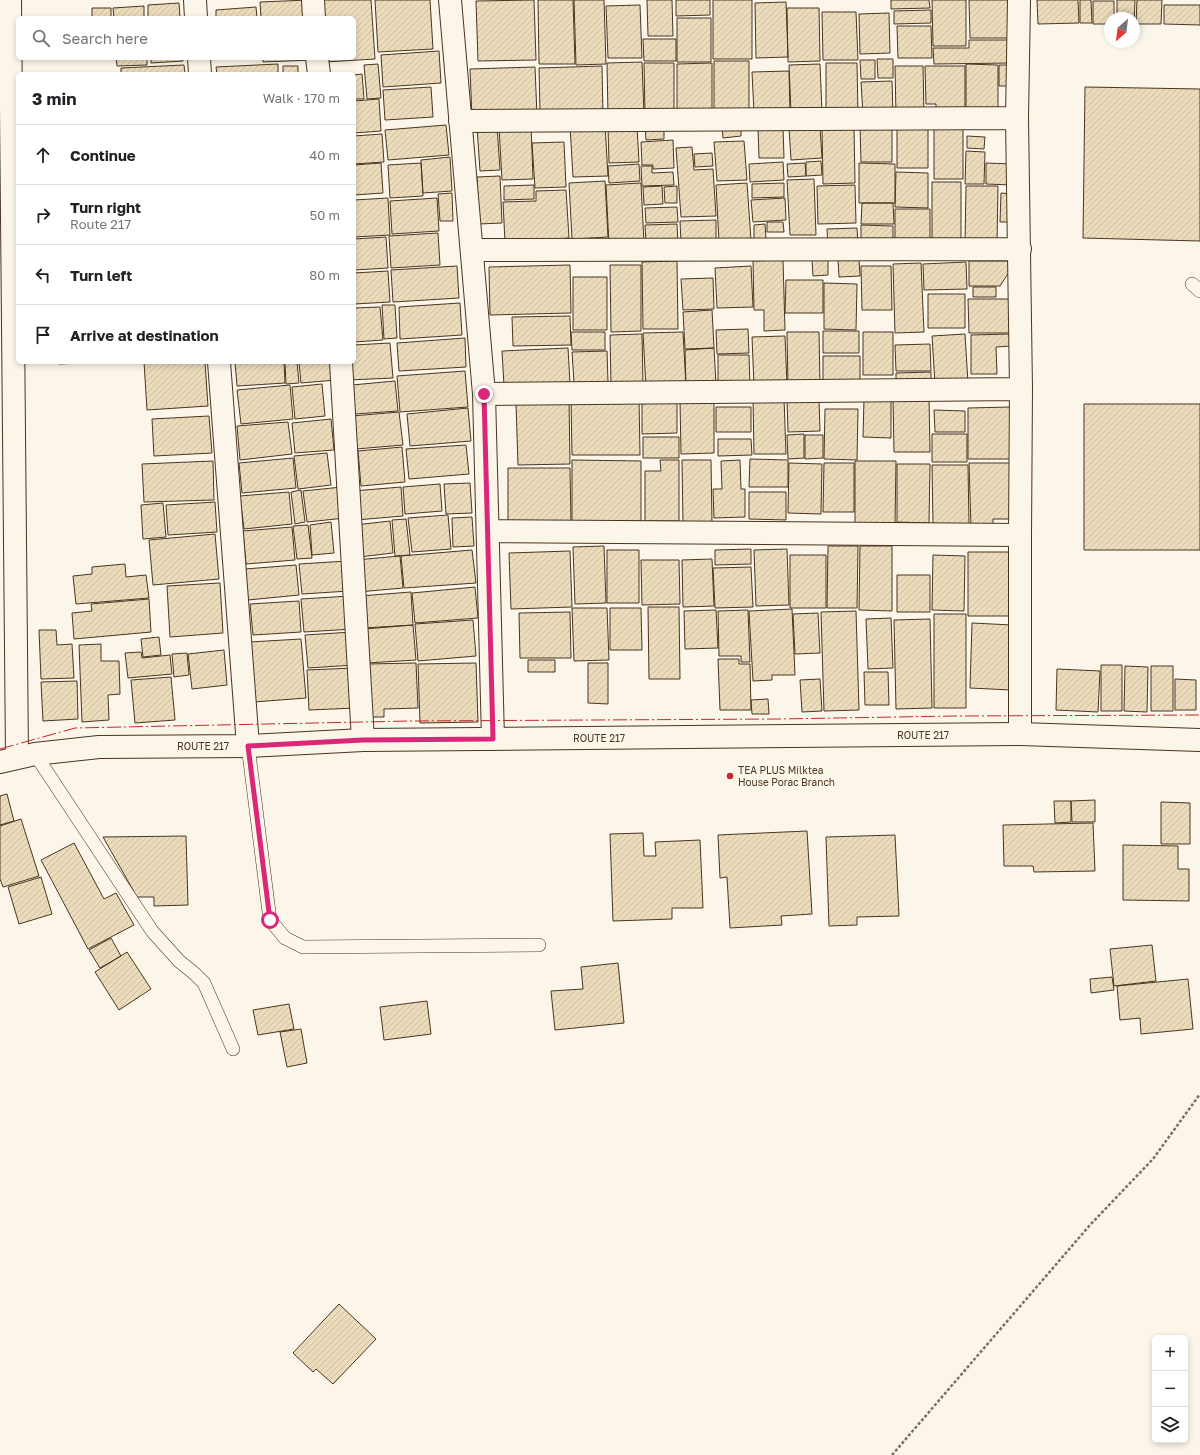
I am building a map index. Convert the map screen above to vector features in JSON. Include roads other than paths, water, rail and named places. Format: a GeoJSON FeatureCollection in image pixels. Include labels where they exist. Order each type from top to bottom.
{"type":"FeatureCollection","features":[{"type":"Feature","properties":{"kind":"street"},"geometry":{"type":"LineString","coordinates":[[10,0],[17,758]]}},
{"type":"Feature","properties":{"kind":"street"},"geometry":{"type":"LineString","coordinates":[[195,0],[196,16]]}},
{"type":"Feature","properties":{"kind":"street"},"geometry":{"type":"LineString","coordinates":[[313,0],[314,16]]}},
{"type":"Feature","properties":{"kind":"street"},"geometry":{"type":"LineString","coordinates":[[450,0],[484,394],[493,739]]}},
{"type":"Feature","properties":{"kind":"street"},"geometry":{"type":"LineString","coordinates":[[1019,0],[1017,118],[1021,389],[1020,734]]}},
{"type":"Feature","properties":{"kind":"street"},"geometry":{"type":"LineString","coordinates":[[199,60],[200,72]]}},
{"type":"Feature","properties":{"kind":"street"},"geometry":{"type":"LineString","coordinates":[[317,60],[318,72]]}},
{"type":"Feature","properties":{"kind":"street"},"geometry":{"type":"LineString","coordinates":[[460,120],[1017,118]]}},
{"type":"Feature","properties":{"kind":"street"},"geometry":{"type":"LineString","coordinates":[[472,250],[1020,249]]}},
{"type":"Feature","properties":{"kind":"street"},"geometry":{"type":"LineString","coordinates":[[219,364],[248,746]]}},
{"type":"Feature","properties":{"kind":"street"},"geometry":{"type":"LineString","coordinates":[[341,364],[363,740]]}},
{"type":"Feature","properties":{"kind":"street"},"geometry":{"type":"LineString","coordinates":[[484,394],[1021,389]]}},
{"type":"Feature","properties":{"kind":"street"},"geometry":{"type":"LineString","coordinates":[[488,531],[1020,535]]}},
{"type":"Feature","properties":{"kind":"street","name":"ROUTE 217"},"geometry":{"type":"LineString","coordinates":[[17,758],[99,747],[248,746],[363,740],[1020,734],[1200,740]]}},
{"type":"Feature","properties":{"kind":"lane"},"geometry":{"type":"LineString","coordinates":[[248,746],[270,920],[285,938],[303,947],[538,945]]}},
{"type":"Feature","properties":{"kind":"lane"},"geometry":{"type":"LineString","coordinates":[[17,758],[152,931],[179,961],[204,983],[233,1049]]}},
{"type":"Feature","properties":{"kind":"place","name":"TEA PLUS Milktea House Porac Branch"},"geometry":{"type":"Point","coordinates":[730,776]}}]}
